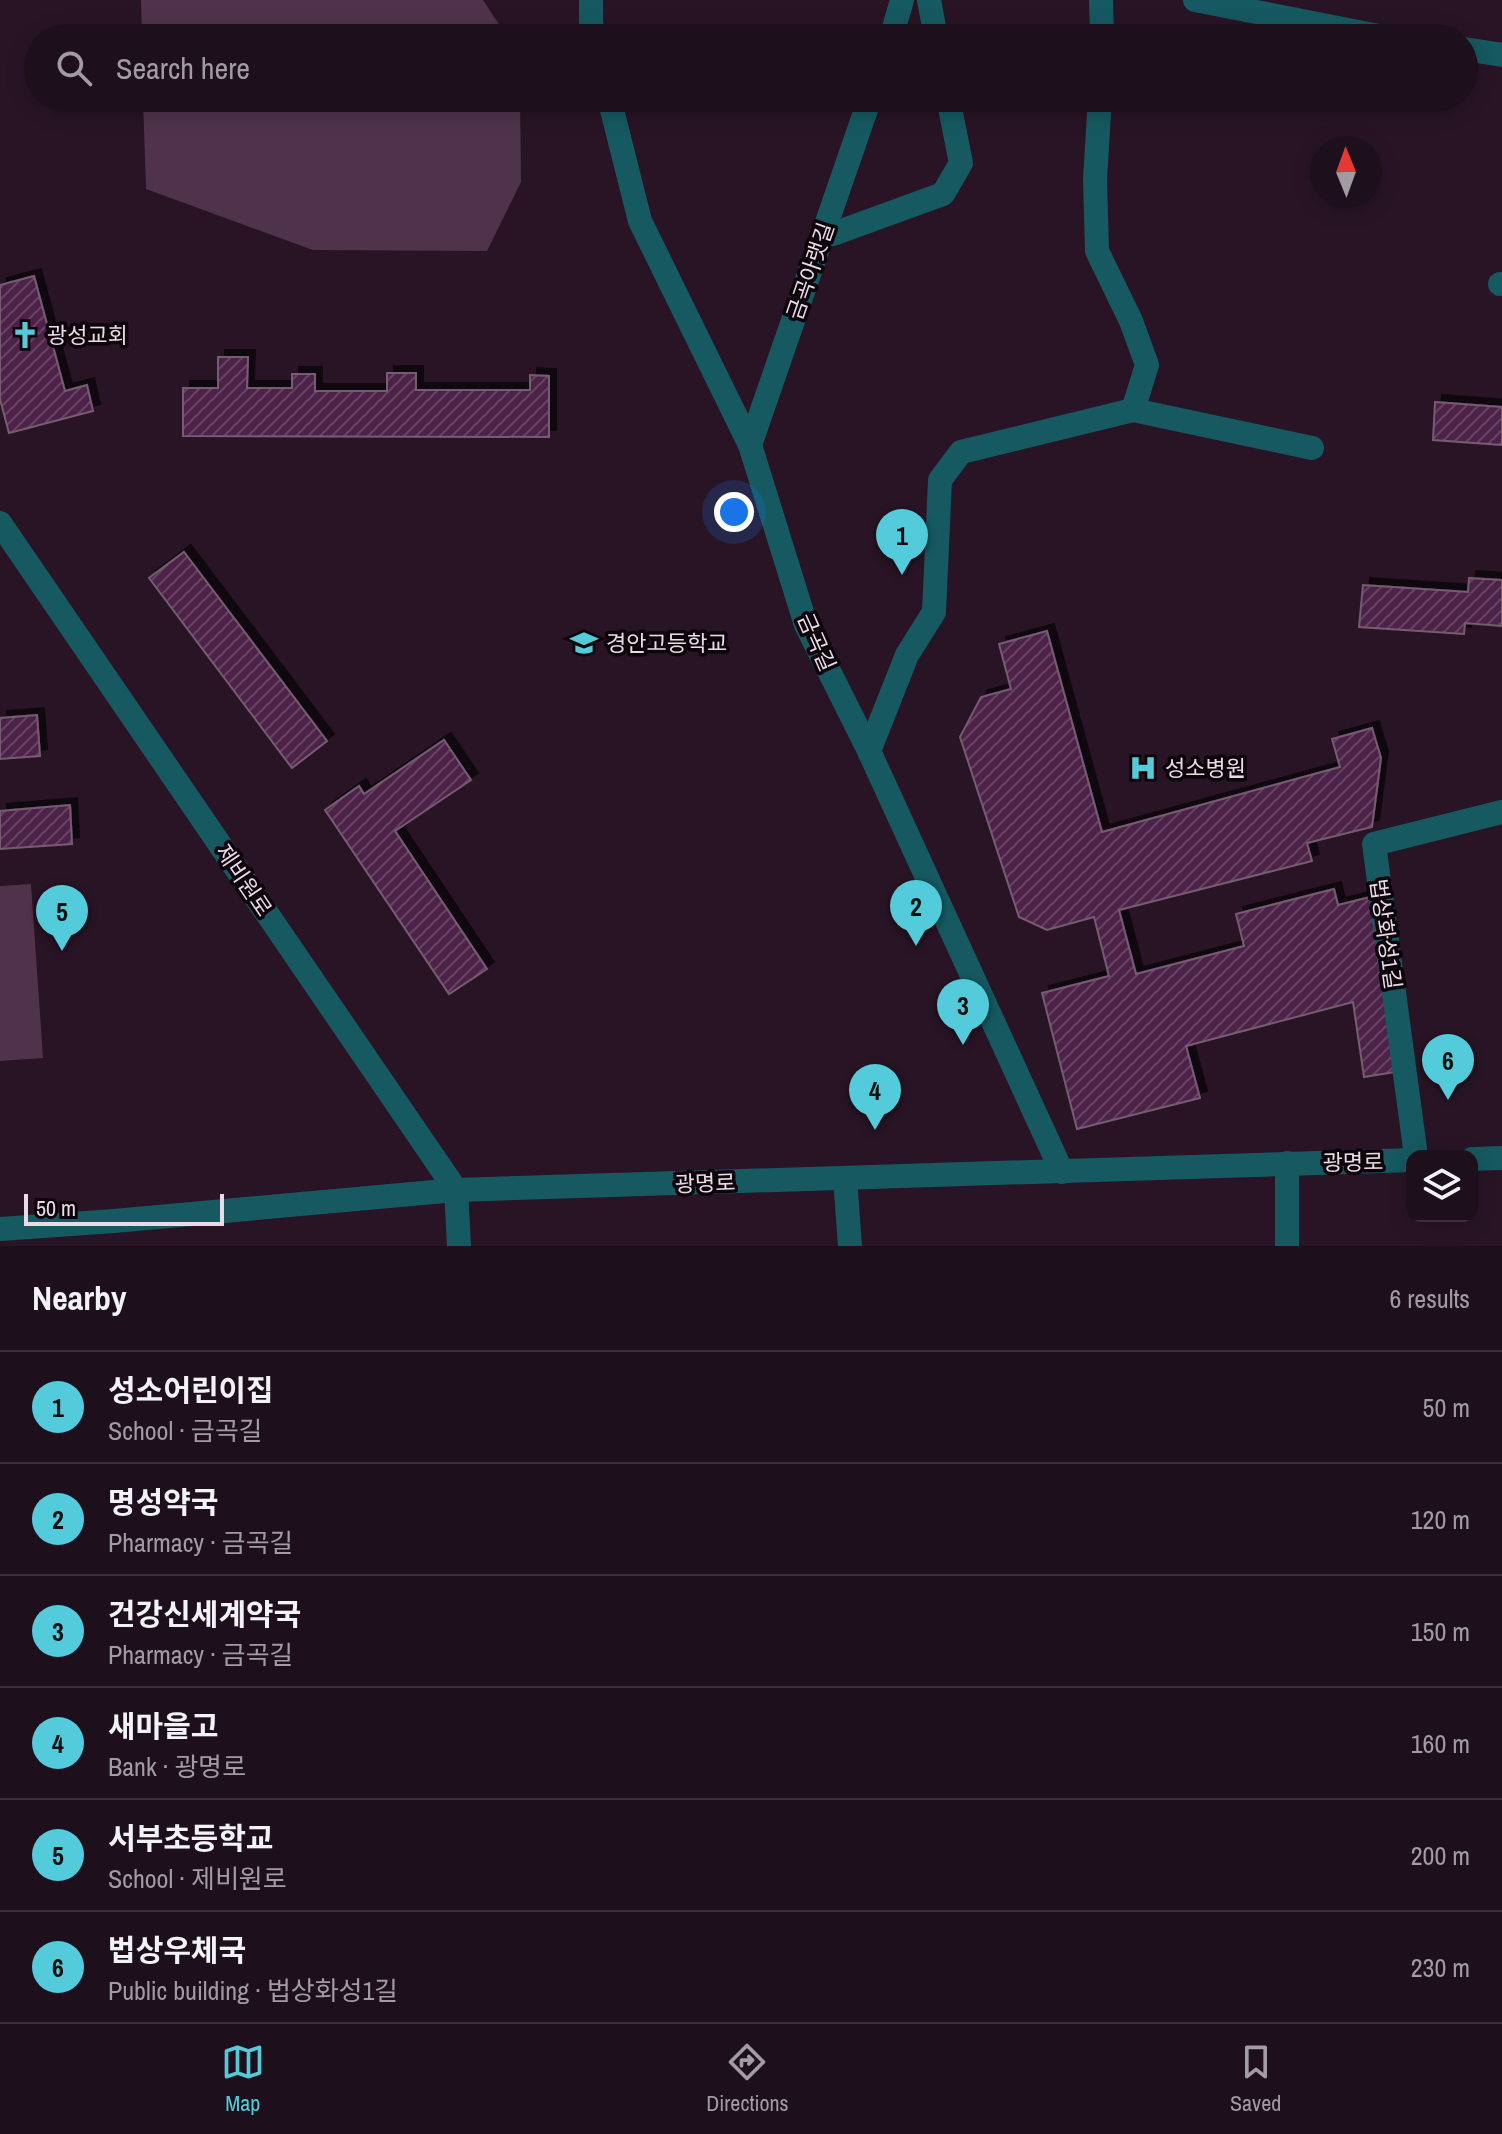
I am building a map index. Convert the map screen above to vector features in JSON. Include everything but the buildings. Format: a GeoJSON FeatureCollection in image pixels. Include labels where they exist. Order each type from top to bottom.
{"type":"FeatureCollection","features":[{"type":"Feature","properties":{"kind":"street"},"geometry":{"type":"LineString","coordinates":[[576,0],[592,20]]}},
{"type":"Feature","properties":{"kind":"street"},"geometry":{"type":"LineString","coordinates":[[929,0],[933,24]]}},
{"type":"Feature","properties":{"kind":"street"},"geometry":{"type":"LineString","coordinates":[[1101,0],[1102,24]]}},
{"type":"Feature","properties":{"kind":"street"},"geometry":{"type":"LineString","coordinates":[[1195,0],[1318,24]]}},
{"type":"Feature","properties":{"kind":"street"},"geometry":{"type":"LineString","coordinates":[[896,24],[904,1]]}},
{"type":"Feature","properties":{"kind":"street"},"geometry":{"type":"LineString","coordinates":[[1478,51],[1502,55]]}},
{"type":"Feature","properties":{"kind":"street","name":"금곡길"},"geometry":{"type":"LineString","coordinates":[[613,112],[640,221],[750,445],[806,625],[869,751],[1062,1172]]}},
{"type":"Feature","properties":{"kind":"street","name":"금곡아랫길"},"geometry":{"type":"LineString","coordinates":[[750,445],[865,112]]}},
{"type":"Feature","properties":{"kind":"street"},"geometry":{"type":"LineString","coordinates":[[833,234],[943,194],[961,163],[951,112]]}},
{"type":"Feature","properties":{"kind":"street"},"geometry":{"type":"LineString","coordinates":[[1099,112],[1095,179],[1097,251],[1131,321],[1147,365],[1133,410]]}},
{"type":"Feature","properties":{"kind":"street"},"geometry":{"type":"LineString","coordinates":[[869,751],[907,655],[934,612],[940,480],[961,452],[1133,410],[1312,448]]}},
{"type":"Feature","properties":{"kind":"street","name":"제비원로"},"geometry":{"type":"LineString","coordinates":[[0,523],[456,1190]]}},
{"type":"Feature","properties":{"kind":"street","name":"법상화성1길"},"geometry":{"type":"LineString","coordinates":[[1413,1150],[1374,844],[1502,812]]}},
{"type":"Feature","properties":{"kind":"street","name":"광명로"},"geometry":{"type":"LineString","coordinates":[[0,1229],[100,1234],[456,1190],[1406,1158]]}},
{"type":"Feature","properties":{"kind":"street"},"geometry":{"type":"LineString","coordinates":[[1478,1159],[1502,1158]]}},
{"type":"Feature","properties":{"kind":"street"},"geometry":{"type":"LineString","coordinates":[[1287,1163],[1287,1246]]}},
{"type":"Feature","properties":{"kind":"street"},"geometry":{"type":"LineString","coordinates":[[845,1178],[850,1246]]}},
{"type":"Feature","properties":{"kind":"street"},"geometry":{"type":"LineString","coordinates":[[456,1190],[459,1246]]}},
{"type":"Feature","properties":{"kind":"shaded area"},"geometry":{"type":"Polygon","coordinates":[[[141,0],[483,0],[499,24],[142,24],[141,0]]]}},
{"type":"Feature","properties":{"kind":"shaded area"},"geometry":{"type":"Polygon","coordinates":[[[143,112],[520,112],[521,182],[487,251],[313,250],[146,189],[143,112]]]}},
{"type":"Feature","properties":{"kind":"shaded area"},"geometry":{"type":"Polygon","coordinates":[[[31,884],[43,1058],[0,1061],[0,886],[31,884]]]}},
{"type":"Feature","properties":{"kind":"place","name":"광성교회"},"geometry":{"type":"Point","coordinates":[25,335]}},
{"type":"Feature","properties":{"kind":"place","name":"성소어린이집"},"geometry":{"type":"Point","coordinates":[902,575]}},
{"type":"Feature","properties":{"kind":"place","name":"경안고등학교"},"geometry":{"type":"Point","coordinates":[584,643]}},
{"type":"Feature","properties":{"kind":"place","name":"성소병원"},"geometry":{"type":"Point","coordinates":[1143,768]}},
{"type":"Feature","properties":{"kind":"place","name":"명성약국"},"geometry":{"type":"Point","coordinates":[916,946]}},
{"type":"Feature","properties":{"kind":"place","name":"서부초등학교"},"geometry":{"type":"Point","coordinates":[62,951]}},
{"type":"Feature","properties":{"kind":"place","name":"건강신세계약국"},"geometry":{"type":"Point","coordinates":[963,1045]}},
{"type":"Feature","properties":{"kind":"place","name":"법상우체국"},"geometry":{"type":"Point","coordinates":[1448,1100]}},
{"type":"Feature","properties":{"kind":"place","name":"새마을고"},"geometry":{"type":"Point","coordinates":[875,1130]}}]}
